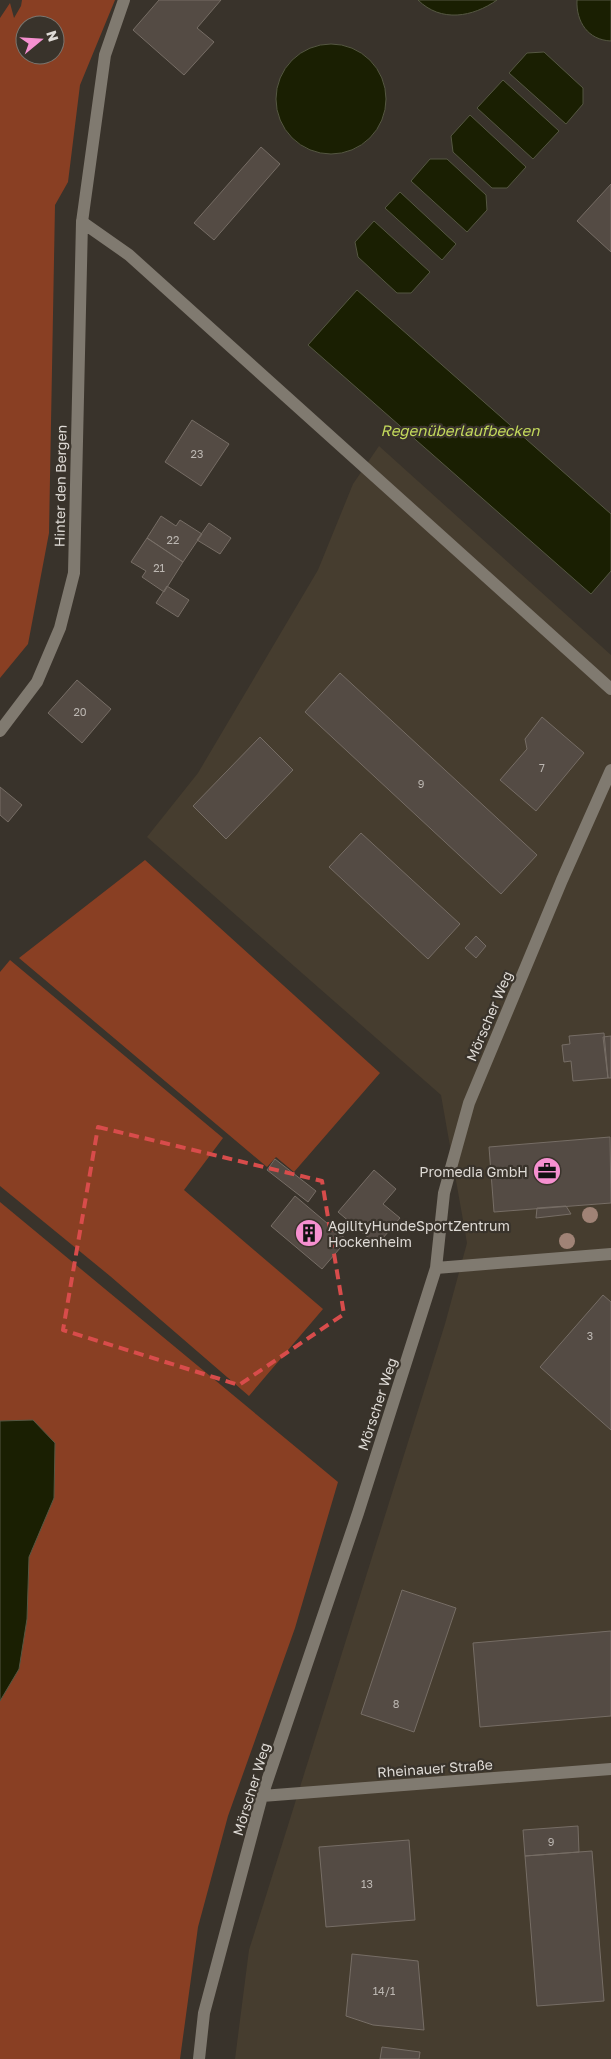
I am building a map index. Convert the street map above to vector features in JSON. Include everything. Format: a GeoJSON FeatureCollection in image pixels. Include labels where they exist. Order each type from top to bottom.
{"type":"FeatureCollection","features":[{"type":"Feature","properties":{"kind":"street","name":"Hinter den Bergen"},"geometry":{"type":"LineString","coordinates":[[0,731],[37,682],[60,628],[74,573],[82,222],[105,55],[124,0]]}},
{"type":"Feature","properties":{"kind":"street"},"geometry":{"type":"LineString","coordinates":[[82,222],[129,255],[611,689]]}},
{"type":"Feature","properties":{"kind":"street","name":"Mörscher Weg"},"geometry":{"type":"LineString","coordinates":[[199,2059],[204,2013],[262,1796],[358,1513],[436,1268],[444,1193],[470,1103],[562,880],[611,770]]}},
{"type":"Feature","properties":{"kind":"street"},"geometry":{"type":"LineString","coordinates":[[436,1268],[611,1254]]}},
{"type":"Feature","properties":{"kind":"street","name":"Rheinauer Straße"},"geometry":{"type":"LineString","coordinates":[[262,1796],[611,1769]]}},
{"type":"Feature","properties":{"kind":"highlighted area"},"geometry":{"type":"Polygon","coordinates":[[[98,1127],[322,1181],[344,1314],[239,1385],[63,1330],[98,1127]]]}},
{"type":"Feature","properties":{"kind":"shaded area"},"geometry":{"type":"Polygon","coordinates":[[[22,0],[115,0],[80,85],[68,182],[55,205],[49,533],[28,644],[0,678],[0,18],[10,3],[14,18],[15,16],[15,65],[65,65],[65,15],[16,15],[22,0]]]}},
{"type":"Feature","properties":{"kind":"shaded area"},"geometry":{"type":"Polygon","coordinates":[[[379,446],[611,655],[611,2059],[235,2059],[249,1950],[445,1324],[467,1243],[441,1095],[147,837],[198,773],[318,570],[353,484],[379,446]]]}},
{"type":"Feature","properties":{"kind":"shaded area"},"geometry":{"type":"Polygon","coordinates":[[[145,860],[380,1073],[294,1172],[276,1157],[267,1167],[19,958],[145,860]]]}},
{"type":"Feature","properties":{"kind":"shaded area"},"geometry":{"type":"Polygon","coordinates":[[[10,960],[223,1138],[184,1190],[323,1309],[249,1396],[110,1276],[0,1186],[0,972],[10,960]]]}},
{"type":"Feature","properties":{"kind":"shaded area"},"geometry":{"type":"Polygon","coordinates":[[[0,1202],[338,1482],[295,1628],[228,1816],[198,1927],[180,2059],[0,2059],[0,1202]]]}},
{"type":"Feature","properties":{"kind":"water"},"geometry":{"type":"Polygon","coordinates":[[[418,0],[497,0],[468,14],[447,15],[427,7],[418,0]]]}},
{"type":"Feature","properties":{"kind":"water"},"geometry":{"type":"Polygon","coordinates":[[[577,0],[611,0],[611,41],[596,37],[585,28],[579,16],[577,0]]]}},
{"type":"Feature","properties":{"kind":"water"},"geometry":{"type":"Polygon","coordinates":[[[331,44],[352,48],[370,60],[382,78],[386,99],[382,120],[370,138],[352,150],[331,154],[310,150],[292,138],[280,120],[276,99],[280,78],[292,60],[310,48],[331,44]]]}},
{"type":"Feature","properties":{"kind":"water"},"geometry":{"type":"Polygon","coordinates":[[[544,52],[583,88],[583,104],[566,124],[509,73],[527,53],[544,52]]]}},
{"type":"Feature","properties":{"kind":"water"},"geometry":{"type":"Polygon","coordinates":[[[503,80],[559,131],[533,159],[477,108],[503,80]]]}},
{"type":"Feature","properties":{"kind":"water"},"geometry":{"type":"Polygon","coordinates":[[[470,115],[526,167],[507,188],[492,188],[453,152],[451,136],[470,115]]]}},
{"type":"Feature","properties":{"kind":"water"},"geometry":{"type":"Polygon","coordinates":[[[430,159],[447,159],[486,195],[487,210],[467,232],[411,181],[430,159]]]}},
{"type":"Feature","properties":{"kind":"water"},"geometry":{"type":"Polygon","coordinates":[[[400,192],[456,244],[442,260],[385,208],[400,192]]]}},
{"type":"Feature","properties":{"kind":"water"},"geometry":{"type":"Polygon","coordinates":[[[374,221],[430,272],[411,293],[397,293],[358,257],[355,242],[374,221]]]}},
{"type":"Feature","properties":{"kind":"water","name":"Regenüberlaufbecken"},"geometry":{"type":"Polygon","coordinates":[[[357,290],[611,514],[611,571],[591,594],[308,345],[357,290]]]}},
{"type":"Feature","properties":{"kind":"water"},"geometry":{"type":"Polygon","coordinates":[[[33,1420],[55,1443],[54,1498],[29,1557],[27,1619],[19,1669],[0,1701],[0,1421],[33,1420]]]}},
{"type":"Feature","properties":{"kind":"building"},"geometry":{"type":"Polygon","coordinates":[[[159,0],[221,0],[197,28],[214,42],[184,75],[133,30],[159,0]]]}},
{"type":"Feature","properties":{"kind":"building"},"geometry":{"type":"Polygon","coordinates":[[[261,147],[280,164],[214,240],[194,223],[261,147]]]}},
{"type":"Feature","properties":{"kind":"building"},"geometry":{"type":"Polygon","coordinates":[[[611,184],[611,252],[577,221],[611,184]]]}},
{"type":"Feature","properties":{"kind":"building"},"geometry":{"type":"Polygon","coordinates":[[[192,420],[229,444],[201,486],[165,462],[192,420]]]}},
{"type":"Feature","properties":{"kind":"building"},"geometry":{"type":"Polygon","coordinates":[[[161,516],[176,526],[180,520],[202,534],[183,562],[147,538],[161,516]]]}},
{"type":"Feature","properties":{"kind":"building"},"geometry":{"type":"Polygon","coordinates":[[[209,523],[231,538],[220,554],[197,540],[209,523]]]}},
{"type":"Feature","properties":{"kind":"building"},"geometry":{"type":"Polygon","coordinates":[[[147,538],[183,562],[164,592],[142,577],[146,571],[131,562],[147,538]]]}},
{"type":"Feature","properties":{"kind":"building"},"geometry":{"type":"Polygon","coordinates":[[[167,586],[189,600],[178,617],[156,603],[167,586]]]}},
{"type":"Feature","properties":{"kind":"building"},"geometry":{"type":"Polygon","coordinates":[[[340,673],[537,855],[501,894],[305,712],[340,673]]]}},
{"type":"Feature","properties":{"kind":"building"},"geometry":{"type":"Polygon","coordinates":[[[77,680],[111,709],[82,743],[48,713],[77,680]]]}},
{"type":"Feature","properties":{"kind":"building"},"geometry":{"type":"Polygon","coordinates":[[[542,717],[584,753],[536,811],[500,780],[527,749],[525,739],[542,717]]]}},
{"type":"Feature","properties":{"kind":"building"},"geometry":{"type":"Polygon","coordinates":[[[260,737],[293,770],[226,839],[193,806],[260,737]]]}},
{"type":"Feature","properties":{"kind":"building"},"geometry":{"type":"Polygon","coordinates":[[[0,787],[22,805],[8,822],[0,815],[0,787]]]}},
{"type":"Feature","properties":{"kind":"building"},"geometry":{"type":"Polygon","coordinates":[[[361,833],[460,924],[428,959],[329,867],[361,833]]]}},
{"type":"Feature","properties":{"kind":"building"},"geometry":{"type":"Polygon","coordinates":[[[476,936],[486,946],[476,958],[465,948],[476,936]]]}},
{"type":"Feature","properties":{"kind":"building"},"geometry":{"type":"Polygon","coordinates":[[[604,1033],[608,1078],[573,1081],[571,1061],[564,1062],[562,1045],[570,1044],[569,1036],[604,1033]]]}},
{"type":"Feature","properties":{"kind":"building"},"geometry":{"type":"Polygon","coordinates":[[[611,1036],[611,1078],[608,1078],[603,1037],[611,1036]]]}},
{"type":"Feature","properties":{"kind":"building"},"geometry":{"type":"Polygon","coordinates":[[[610,1137],[611,1203],[494,1212],[489,1147],[610,1137]]]}},
{"type":"Feature","properties":{"kind":"building"},"geometry":{"type":"Polygon","coordinates":[[[275,1159],[316,1191],[308,1202],[267,1170],[275,1159]]]}},
{"type":"Feature","properties":{"kind":"building"},"geometry":{"type":"Polygon","coordinates":[[[374,1170],[396,1189],[383,1204],[400,1218],[377,1245],[338,1212],[374,1170]]]}},
{"type":"Feature","properties":{"kind":"building","name":"AgilityHundeSportZentrum Hockenheim"},"geometry":{"type":"Polygon","coordinates":[[[295,1196],[347,1240],[322,1269],[271,1226],[295,1196]]]}},
{"type":"Feature","properties":{"kind":"building"},"geometry":{"type":"Polygon","coordinates":[[[566,1206],[571,1214],[536,1218],[537,1208],[566,1206]]]}},
{"type":"Feature","properties":{"kind":"building"},"geometry":{"type":"Polygon","coordinates":[[[603,1295],[611,1302],[611,1430],[540,1367],[603,1295]]]}},
{"type":"Feature","properties":{"kind":"building"},"geometry":{"type":"Polygon","coordinates":[[[402,1590],[456,1608],[414,1732],[361,1714],[402,1590]]]}},
{"type":"Feature","properties":{"kind":"building"},"geometry":{"type":"Polygon","coordinates":[[[611,1631],[611,1716],[480,1727],[473,1643],[611,1631]]]}},
{"type":"Feature","properties":{"kind":"building"},"geometry":{"type":"Polygon","coordinates":[[[578,1826],[579,1852],[525,1856],[523,1830],[578,1826]]]}},
{"type":"Feature","properties":{"kind":"building"},"geometry":{"type":"Polygon","coordinates":[[[409,1840],[415,1920],[326,1927],[319,1847],[409,1840]]]}},
{"type":"Feature","properties":{"kind":"building"},"geometry":{"type":"Polygon","coordinates":[[[592,1851],[604,2001],[537,2006],[525,1856],[592,1851]]]}},
{"type":"Feature","properties":{"kind":"building"},"geometry":{"type":"Polygon","coordinates":[[[352,1954],[418,1961],[424,2030],[373,2025],[346,2016],[352,1954]]]}},
{"type":"Feature","properties":{"kind":"building"},"geometry":{"type":"Polygon","coordinates":[[[382,2047],[420,2052],[419,2059],[380,2059],[382,2047]]]}},
{"type":"Feature","properties":{"kind":"place","name":"Promedia GmbH"},"geometry":{"type":"Point","coordinates":[547,1171]}},
{"type":"Feature","properties":{"kind":"place","name":"AgilityHundeSportZentrum Hockenheim"},"geometry":{"type":"Point","coordinates":[309,1233]}}]}
